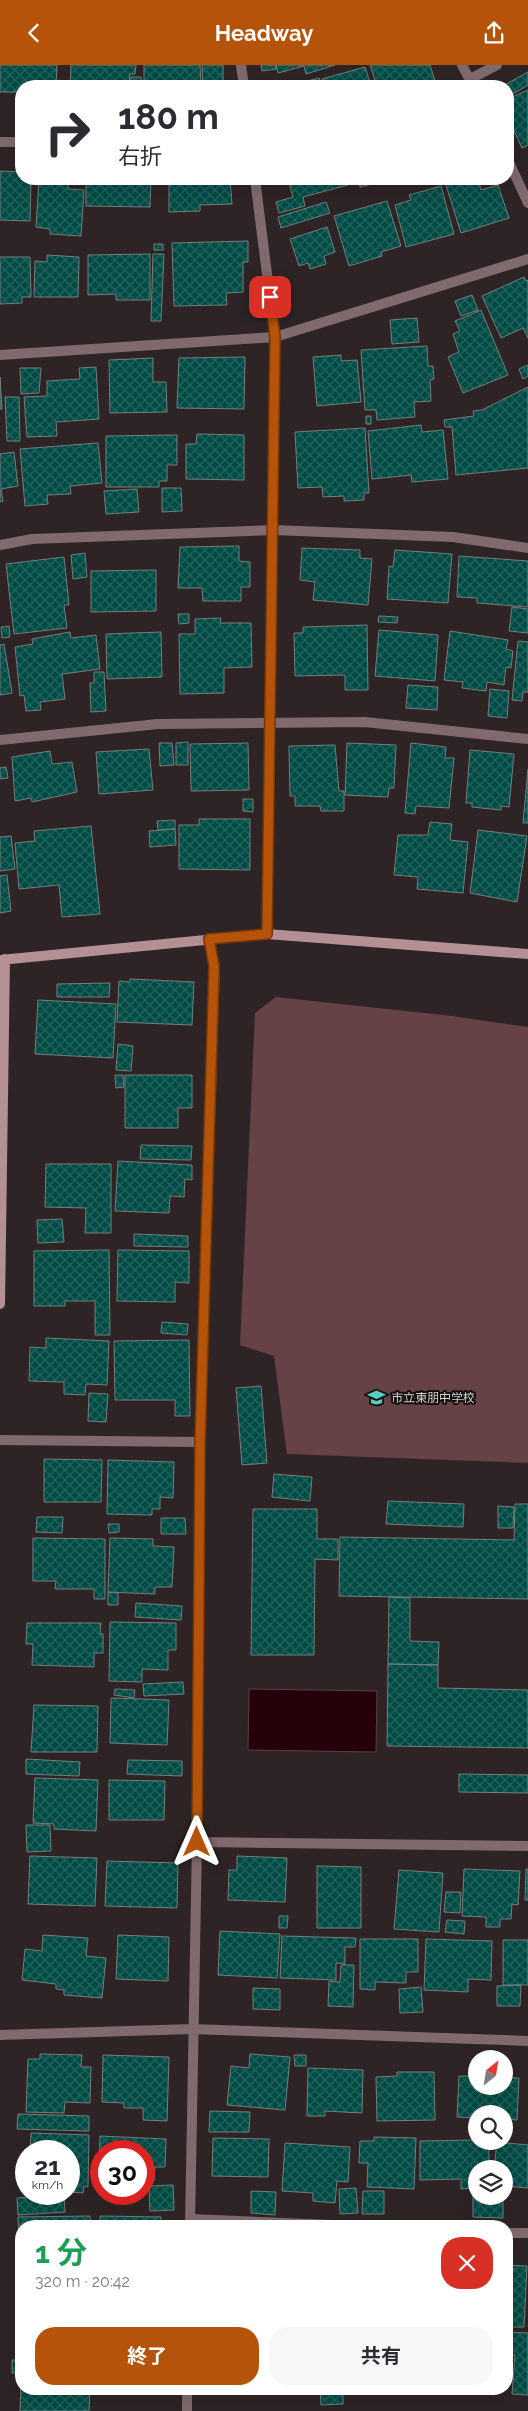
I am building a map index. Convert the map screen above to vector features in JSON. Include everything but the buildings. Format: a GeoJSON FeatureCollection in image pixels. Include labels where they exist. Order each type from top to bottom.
{"type":"FeatureCollection","features":[{"type":"Feature","properties":{"kind":"street"},"geometry":{"type":"LineString","coordinates":[[241,65],[243,80]]}},
{"type":"Feature","properties":{"kind":"street"},"geometry":{"type":"LineString","coordinates":[[462,65],[470,80]]}},
{"type":"Feature","properties":{"kind":"street"},"geometry":{"type":"LineString","coordinates":[[476,80],[498,65]]}},
{"type":"Feature","properties":{"kind":"street"},"geometry":{"type":"LineString","coordinates":[[0,142],[15,142]]}},
{"type":"Feature","properties":{"kind":"street"},"geometry":{"type":"LineString","coordinates":[[514,173],[528,203]]}},
{"type":"Feature","properties":{"kind":"street"},"geometry":{"type":"LineString","coordinates":[[256,185],[275,337],[268,723],[267,934]]}},
{"type":"Feature","properties":{"kind":"street"},"geometry":{"type":"LineString","coordinates":[[0,355],[275,337],[528,259]]}},
{"type":"Feature","properties":{"kind":"street"},"geometry":{"type":"LineString","coordinates":[[0,545],[32,539],[273,530],[453,537],[528,548]]}},
{"type":"Feature","properties":{"kind":"street"},"geometry":{"type":"LineString","coordinates":[[0,740],[158,724],[365,722],[528,739]]}},
{"type":"Feature","properties":{"kind":"street"},"geometry":{"type":"LineString","coordinates":[[0,1304],[2,959],[267,934],[528,954]]}},
{"type":"Feature","properties":{"kind":"street"},"geometry":{"type":"LineString","coordinates":[[190,2220],[192,2029],[197,1842],[200,1442],[214,966],[209,939]]}},
{"type":"Feature","properties":{"kind":"street"},"geometry":{"type":"LineString","coordinates":[[0,1440],[200,1442]]}},
{"type":"Feature","properties":{"kind":"street"},"geometry":{"type":"LineString","coordinates":[[197,1842],[528,1846]]}},
{"type":"Feature","properties":{"kind":"street"},"geometry":{"type":"LineString","coordinates":[[0,2035],[192,2029],[528,2041]]}},
{"type":"Feature","properties":{"kind":"street"},"geometry":{"type":"LineString","coordinates":[[513,2233],[528,2233]]}},
{"type":"Feature","properties":{"kind":"street"},"geometry":{"type":"LineString","coordinates":[[187,2395],[187,2411]]}},
{"type":"Feature","properties":{"kind":"shaded area"},"geometry":{"type":"Polygon","coordinates":[[[276,997],[452,1016],[528,1027],[528,1463],[287,1454],[274,1356],[240,1345],[255,1013],[276,997]]]}},
{"type":"Feature","properties":{"kind":"shaded area"},"geometry":{"type":"Polygon","coordinates":[[[249,1689],[377,1691],[376,1752],[248,1750],[249,1689]]]}},
{"type":"Feature","properties":{"kind":"place","name":"市立東朋中学校"},"geometry":{"type":"Point","coordinates":[377,1398]}},
{"type":"Feature","properties":{"kind":"route"},"geometry":{"type":"LineString","coordinates":[[197,1842],[200,1442],[214,966],[209,939],[267,934],[268,723],[275,337],[270,297]]}}]}
